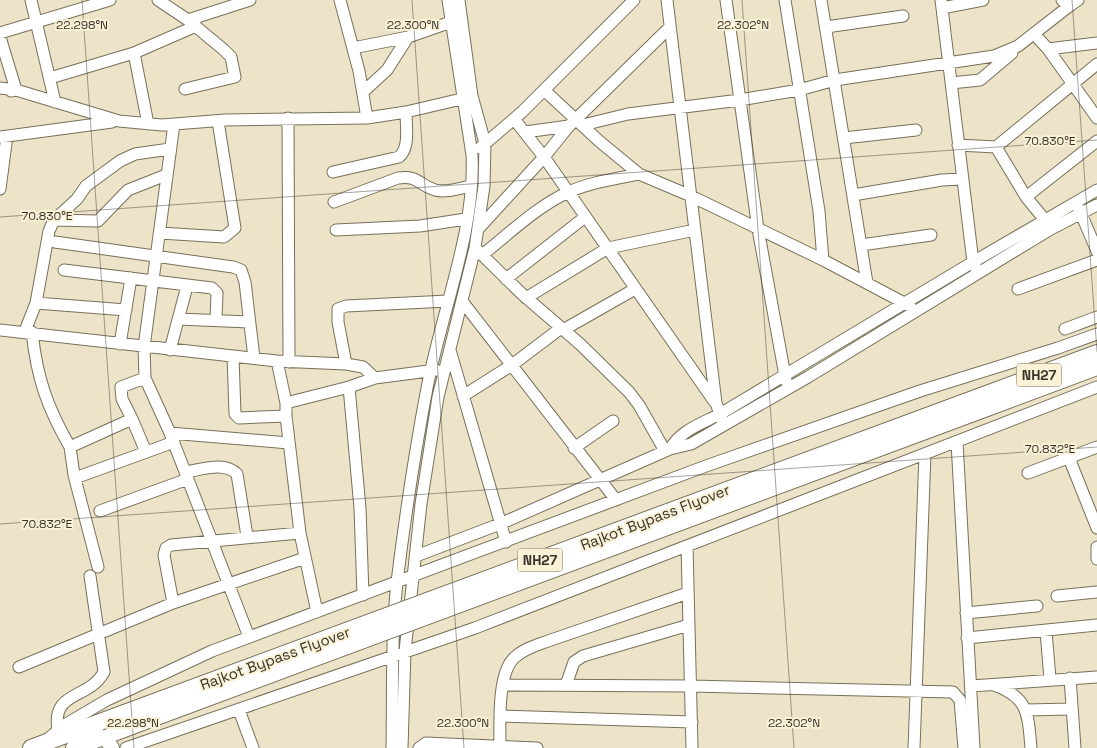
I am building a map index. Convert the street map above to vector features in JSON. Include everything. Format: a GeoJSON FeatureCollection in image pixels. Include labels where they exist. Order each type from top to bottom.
{"type":"FeatureCollection","features":[{"type":"Feature","properties":{"kind":"highway","name":"Rajkot Bypass Flyover"},"geometry":{"type":"LineString","coordinates":[[37,746],[105,735],[132,726],[984,402],[1097,353]]}},
{"type":"Feature","properties":{"kind":"highway","name":"Rajkot Bypass Flyover"},"geometry":{"type":"LineString","coordinates":[[105,735],[984,402],[1097,367]]}},
{"type":"Feature","properties":{"kind":"highway","name":"NH27"},"geometry":{"type":"LineString","coordinates":[[82,746],[105,735]]}},
{"type":"Feature","properties":{"kind":"street"},"geometry":{"type":"LineString","coordinates":[[31,0],[55,102]]}},
{"type":"Feature","properties":{"kind":"street"},"geometry":{"type":"LineString","coordinates":[[16,90],[0,35],[35,22],[110,0]]}},
{"type":"Feature","properties":{"kind":"street"},"geometry":{"type":"LineString","coordinates":[[158,0],[192,23],[231,57],[235,77],[185,89]]}},
{"type":"Feature","properties":{"kind":"street"},"geometry":{"type":"LineString","coordinates":[[50,78],[134,53],[192,23],[250,0]]}},
{"type":"Feature","properties":{"kind":"street"},"geometry":{"type":"LineString","coordinates":[[340,0],[363,92],[366,118]]}},
{"type":"Feature","properties":{"kind":"street"},"geometry":{"type":"LineString","coordinates":[[448,0],[451,22],[460,46]]}},
{"type":"Feature","properties":{"kind":"street"},"geometry":{"type":"LineString","coordinates":[[392,748],[393,655],[397,582],[430,371],[448,301],[466,219],[471,186],[472,154],[468,97],[460,46],[459,0]]}},
{"type":"Feature","properties":{"kind":"street"},"geometry":{"type":"LineString","coordinates":[[472,154],[514,119],[634,0]]}},
{"type":"Feature","properties":{"kind":"street"},"geometry":{"type":"LineString","coordinates":[[667,0],[720,414]]}},
{"type":"Feature","properties":{"kind":"street"},"geometry":{"type":"LineString","coordinates":[[726,0],[758,229],[786,382]]}},
{"type":"Feature","properties":{"kind":"street"},"geometry":{"type":"LineString","coordinates":[[785,0],[819,211],[823,260]]}},
{"type":"Feature","properties":{"kind":"street"},"geometry":{"type":"LineString","coordinates":[[821,0],[867,282]]}},
{"type":"Feature","properties":{"kind":"street"},"geometry":{"type":"LineString","coordinates":[[976,267],[962,179],[941,4],[983,0]]}},
{"type":"Feature","properties":{"kind":"street"},"geometry":{"type":"LineString","coordinates":[[951,83],[980,80],[1018,46],[1035,35],[1065,4],[1078,0]]}},
{"type":"Feature","properties":{"kind":"street"},"geometry":{"type":"LineString","coordinates":[[826,26],[903,16]]}},
{"type":"Feature","properties":{"kind":"street"},"geometry":{"type":"LineString","coordinates":[[353,48],[408,37],[451,22]]}},
{"type":"Feature","properties":{"kind":"street"},"geometry":{"type":"LineString","coordinates":[[479,228],[576,123],[670,26]]}},
{"type":"Feature","properties":{"kind":"street"},"geometry":{"type":"LineString","coordinates":[[1035,35],[1048,49],[1097,118]]}},
{"type":"Feature","properties":{"kind":"street"},"geometry":{"type":"LineString","coordinates":[[363,92],[387,70],[408,37]]}},
{"type":"Feature","properties":{"kind":"street"},"geometry":{"type":"LineString","coordinates":[[1048,49],[1097,43]]}},
{"type":"Feature","properties":{"kind":"street"},"geometry":{"type":"LineString","coordinates":[[525,132],[628,114],[740,100],[799,90],[835,80],[994,56],[1018,46]]}},
{"type":"Feature","properties":{"kind":"street"},"geometry":{"type":"LineString","coordinates":[[134,53],[148,124]]}},
{"type":"Feature","properties":{"kind":"street"},"geometry":{"type":"LineString","coordinates":[[958,145],[996,147],[1097,64]]}},
{"type":"Feature","properties":{"kind":"street"},"geometry":{"type":"LineString","coordinates":[[0,88],[16,90],[119,121],[148,124],[288,118],[366,118],[406,112],[468,97]]}},
{"type":"Feature","properties":{"kind":"street"},"geometry":{"type":"LineString","coordinates":[[0,94],[16,90]]}},
{"type":"Feature","properties":{"kind":"street"},"geometry":{"type":"LineString","coordinates":[[544,90],[576,123],[639,174],[691,196],[823,260],[916,310]]}},
{"type":"Feature","properties":{"kind":"street"},"geometry":{"type":"LineString","coordinates":[[402,748],[405,651],[426,475],[449,346],[478,252],[484,186],[485,143],[468,97]]}},
{"type":"Feature","properties":{"kind":"street"},"geometry":{"type":"LineString","coordinates":[[333,172],[399,157],[404,153],[406,145],[406,112]]}},
{"type":"Feature","properties":{"kind":"street"},"geometry":{"type":"LineString","coordinates":[[288,118],[289,362]]}},
{"type":"Feature","properties":{"kind":"street"},"geometry":{"type":"LineString","coordinates":[[514,119],[544,157],[608,248],[720,414]]}},
{"type":"Feature","properties":{"kind":"street"},"geometry":{"type":"LineString","coordinates":[[0,188],[3,136],[119,121]]}},
{"type":"Feature","properties":{"kind":"street"},"geometry":{"type":"LineString","coordinates":[[160,233],[224,237],[235,228],[218,121]]}},
{"type":"Feature","properties":{"kind":"street"},"geometry":{"type":"LineString","coordinates":[[174,124],[144,347],[145,378],[172,437],[249,637]]}},
{"type":"Feature","properties":{"kind":"street"},"geometry":{"type":"LineString","coordinates":[[844,138],[916,130]]}},
{"type":"Feature","properties":{"kind":"street"},"geometry":{"type":"LineString","coordinates":[[1026,197],[1097,141]]}},
{"type":"Feature","properties":{"kind":"street"},"geometry":{"type":"LineString","coordinates":[[996,147],[1026,197],[1045,220]]}},
{"type":"Feature","properties":{"kind":"street"},"geometry":{"type":"LineString","coordinates":[[98,567],[75,478],[70,448],[51,413],[25,331],[36,303],[49,231],[54,220],[77,199],[86,186],[120,161],[135,154],[170,149]]}},
{"type":"Feature","properties":{"kind":"street"},"geometry":{"type":"LineString","coordinates":[[478,252],[568,192],[639,174]]}},
{"type":"Feature","properties":{"kind":"street"},"geometry":{"type":"LineString","coordinates":[[54,220],[98,221],[128,190],[166,175]]}},
{"type":"Feature","properties":{"kind":"street"},"geometry":{"type":"LineString","coordinates":[[334,202],[398,178],[416,178],[434,190],[441,191],[471,186]]}},
{"type":"Feature","properties":{"kind":"street"},"geometry":{"type":"LineString","coordinates":[[853,195],[942,180],[962,179]]}},
{"type":"Feature","properties":{"kind":"street"},"geometry":{"type":"LineString","coordinates":[[416,556],[500,524],[668,450],[682,433],[786,382],[916,310],[1045,220],[1097,190]]}},
{"type":"Feature","properties":{"kind":"street"},"geometry":{"type":"LineString","coordinates":[[1076,203],[1097,251]]}},
{"type":"Feature","properties":{"kind":"street"},"geometry":{"type":"LineString","coordinates":[[786,382],[905,303],[1097,205]]}},
{"type":"Feature","properties":{"kind":"street"},"geometry":{"type":"LineString","coordinates":[[506,279],[585,217]]}},
{"type":"Feature","properties":{"kind":"street"},"geometry":{"type":"LineString","coordinates":[[336,230],[420,226],[466,219]]}},
{"type":"Feature","properties":{"kind":"street"},"geometry":{"type":"LineString","coordinates":[[526,298],[608,248],[695,230]]}},
{"type":"Feature","properties":{"kind":"street"},"geometry":{"type":"LineString","coordinates":[[861,245],[931,235]]}},
{"type":"Feature","properties":{"kind":"street"},"geometry":{"type":"LineString","coordinates":[[55,242],[157,258],[233,267],[241,270],[245,282],[254,358]]}},
{"type":"Feature","properties":{"kind":"street"},"geometry":{"type":"LineString","coordinates":[[478,252],[628,392],[639,405],[668,450]]}},
{"type":"Feature","properties":{"kind":"street"},"geometry":{"type":"LineString","coordinates":[[1018,289],[1097,260]]}},
{"type":"Feature","properties":{"kind":"street"},"geometry":{"type":"LineString","coordinates":[[64,270],[216,290],[218,299],[216,319]]}},
{"type":"Feature","properties":{"kind":"street"},"geometry":{"type":"LineString","coordinates":[[120,344],[130,278]]}},
{"type":"Feature","properties":{"kind":"street"},"geometry":{"type":"LineString","coordinates":[[170,350],[187,286]]}},
{"type":"Feature","properties":{"kind":"street"},"geometry":{"type":"LineString","coordinates":[[463,396],[512,365],[562,329],[635,289]]}},
{"type":"Feature","properties":{"kind":"street"},"geometry":{"type":"LineString","coordinates":[[462,300],[598,481],[616,500]]}},
{"type":"Feature","properties":{"kind":"street"},"geometry":{"type":"LineString","coordinates":[[346,364],[338,322],[338,309],[346,306],[448,301]]}},
{"type":"Feature","properties":{"kind":"street"},"geometry":{"type":"LineString","coordinates":[[36,303],[126,310]]}},
{"type":"Feature","properties":{"kind":"street"},"geometry":{"type":"LineString","coordinates":[[1064,329],[1097,317]]}},
{"type":"Feature","properties":{"kind":"street"},"geometry":{"type":"LineString","coordinates":[[178,318],[249,322]]}},
{"type":"Feature","properties":{"kind":"street"},"geometry":{"type":"LineString","coordinates":[[0,330],[25,331],[144,347],[277,361],[346,364],[363,368],[376,378]]}},
{"type":"Feature","properties":{"kind":"street"},"geometry":{"type":"LineString","coordinates":[[37,746],[58,730],[107,700],[212,651],[616,500],[920,391],[1097,334]]}},
{"type":"Feature","properties":{"kind":"street"},"geometry":{"type":"LineString","coordinates":[[449,346],[506,542]]}},
{"type":"Feature","properties":{"kind":"street"},"geometry":{"type":"LineString","coordinates":[[233,356],[235,414],[239,418],[246,419],[286,416]]}},
{"type":"Feature","properties":{"kind":"street"},"geometry":{"type":"LineString","coordinates":[[277,361],[286,403],[300,533],[317,612]]}},
{"type":"Feature","properties":{"kind":"street"},"geometry":{"type":"LineString","coordinates":[[286,403],[376,378],[445,369]]}},
{"type":"Feature","properties":{"kind":"street"},"geometry":{"type":"LineString","coordinates":[[145,378],[121,387],[122,399],[146,452]]}},
{"type":"Feature","properties":{"kind":"street"},"geometry":{"type":"LineString","coordinates":[[349,387],[360,508],[363,595]]}},
{"type":"Feature","properties":{"kind":"street"},"geometry":{"type":"LineString","coordinates":[[126,748],[475,628],[1097,387]]}},
{"type":"Feature","properties":{"kind":"street"},"geometry":{"type":"LineString","coordinates":[[70,448],[132,418]]}},
{"type":"Feature","properties":{"kind":"street"},"geometry":{"type":"LineString","coordinates":[[574,448],[613,422]]}},
{"type":"Feature","properties":{"kind":"street"},"geometry":{"type":"LineString","coordinates":[[75,478],[146,452],[172,437],[289,443]]}},
{"type":"Feature","properties":{"kind":"street"},"geometry":{"type":"LineString","coordinates":[[957,442],[974,748]]}},
{"type":"Feature","properties":{"kind":"street"},"geometry":{"type":"LineString","coordinates":[[1028,473],[1097,447]]}},
{"type":"Feature","properties":{"kind":"street"},"geometry":{"type":"LineString","coordinates":[[914,748],[925,454]]}},
{"type":"Feature","properties":{"kind":"street"},"geometry":{"type":"LineString","coordinates":[[1069,458],[1097,528]]}},
{"type":"Feature","properties":{"kind":"street"},"geometry":{"type":"LineString","coordinates":[[100,511],[186,475],[222,467],[231,468],[237,474],[248,536]]}},
{"type":"Feature","properties":{"kind":"street"},"geometry":{"type":"LineString","coordinates":[[173,604],[164,555],[166,548],[179,543],[300,533]]}},
{"type":"Feature","properties":{"kind":"street"},"geometry":{"type":"LineString","coordinates":[[687,546],[692,748]]}},
{"type":"Feature","properties":{"kind":"street"},"geometry":{"type":"LineString","coordinates":[[1097,548],[1097,559]]}},
{"type":"Feature","properties":{"kind":"street"},"geometry":{"type":"LineString","coordinates":[[19,666],[98,636],[173,604],[305,558]]}},
{"type":"Feature","properties":{"kind":"street"},"geometry":{"type":"LineString","coordinates":[[58,730],[56,718],[58,708],[65,701],[100,679],[104,672],[90,576]]}},
{"type":"Feature","properties":{"kind":"street"},"geometry":{"type":"LineString","coordinates":[[1057,596],[1097,592]]}},
{"type":"Feature","properties":{"kind":"street"},"geometry":{"type":"LineString","coordinates":[[500,747],[503,685],[513,658],[526,650],[688,593]]}},
{"type":"Feature","properties":{"kind":"street"},"geometry":{"type":"LineString","coordinates":[[966,613],[1037,606]]}},
{"type":"Feature","properties":{"kind":"street"},"geometry":{"type":"LineString","coordinates":[[566,685],[574,662],[583,656],[599,649],[689,624]]}},
{"type":"Feature","properties":{"kind":"street"},"geometry":{"type":"LineString","coordinates":[[967,638],[1097,625]]}},
{"type":"Feature","properties":{"kind":"street"},"geometry":{"type":"LineString","coordinates":[[1046,631],[1050,679]]}},
{"type":"Feature","properties":{"kind":"street"},"geometry":{"type":"LineString","coordinates":[[971,686],[1097,677]]}},
{"type":"Feature","properties":{"kind":"street"},"geometry":{"type":"LineString","coordinates":[[1070,678],[1075,748]]}},
{"type":"Feature","properties":{"kind":"street"},"geometry":{"type":"LineString","coordinates":[[993,684],[1011,692],[1020,699],[1026,710],[1031,748]]}},
{"type":"Feature","properties":{"kind":"street"},"geometry":{"type":"LineString","coordinates":[[503,685],[691,686],[953,692],[960,700],[964,748]]}},
{"type":"Feature","properties":{"kind":"street"},"geometry":{"type":"LineString","coordinates":[[1026,710],[1072,709]]}},
{"type":"Feature","properties":{"kind":"street"},"geometry":{"type":"LineString","coordinates":[[239,710],[253,748]]}},
{"type":"Feature","properties":{"kind":"street"},"geometry":{"type":"LineString","coordinates":[[500,716],[692,722]]}},
{"type":"Feature","properties":{"kind":"street"},"geometry":{"type":"LineString","coordinates":[[419,748],[426,743],[449,746],[537,748]]}}]}
